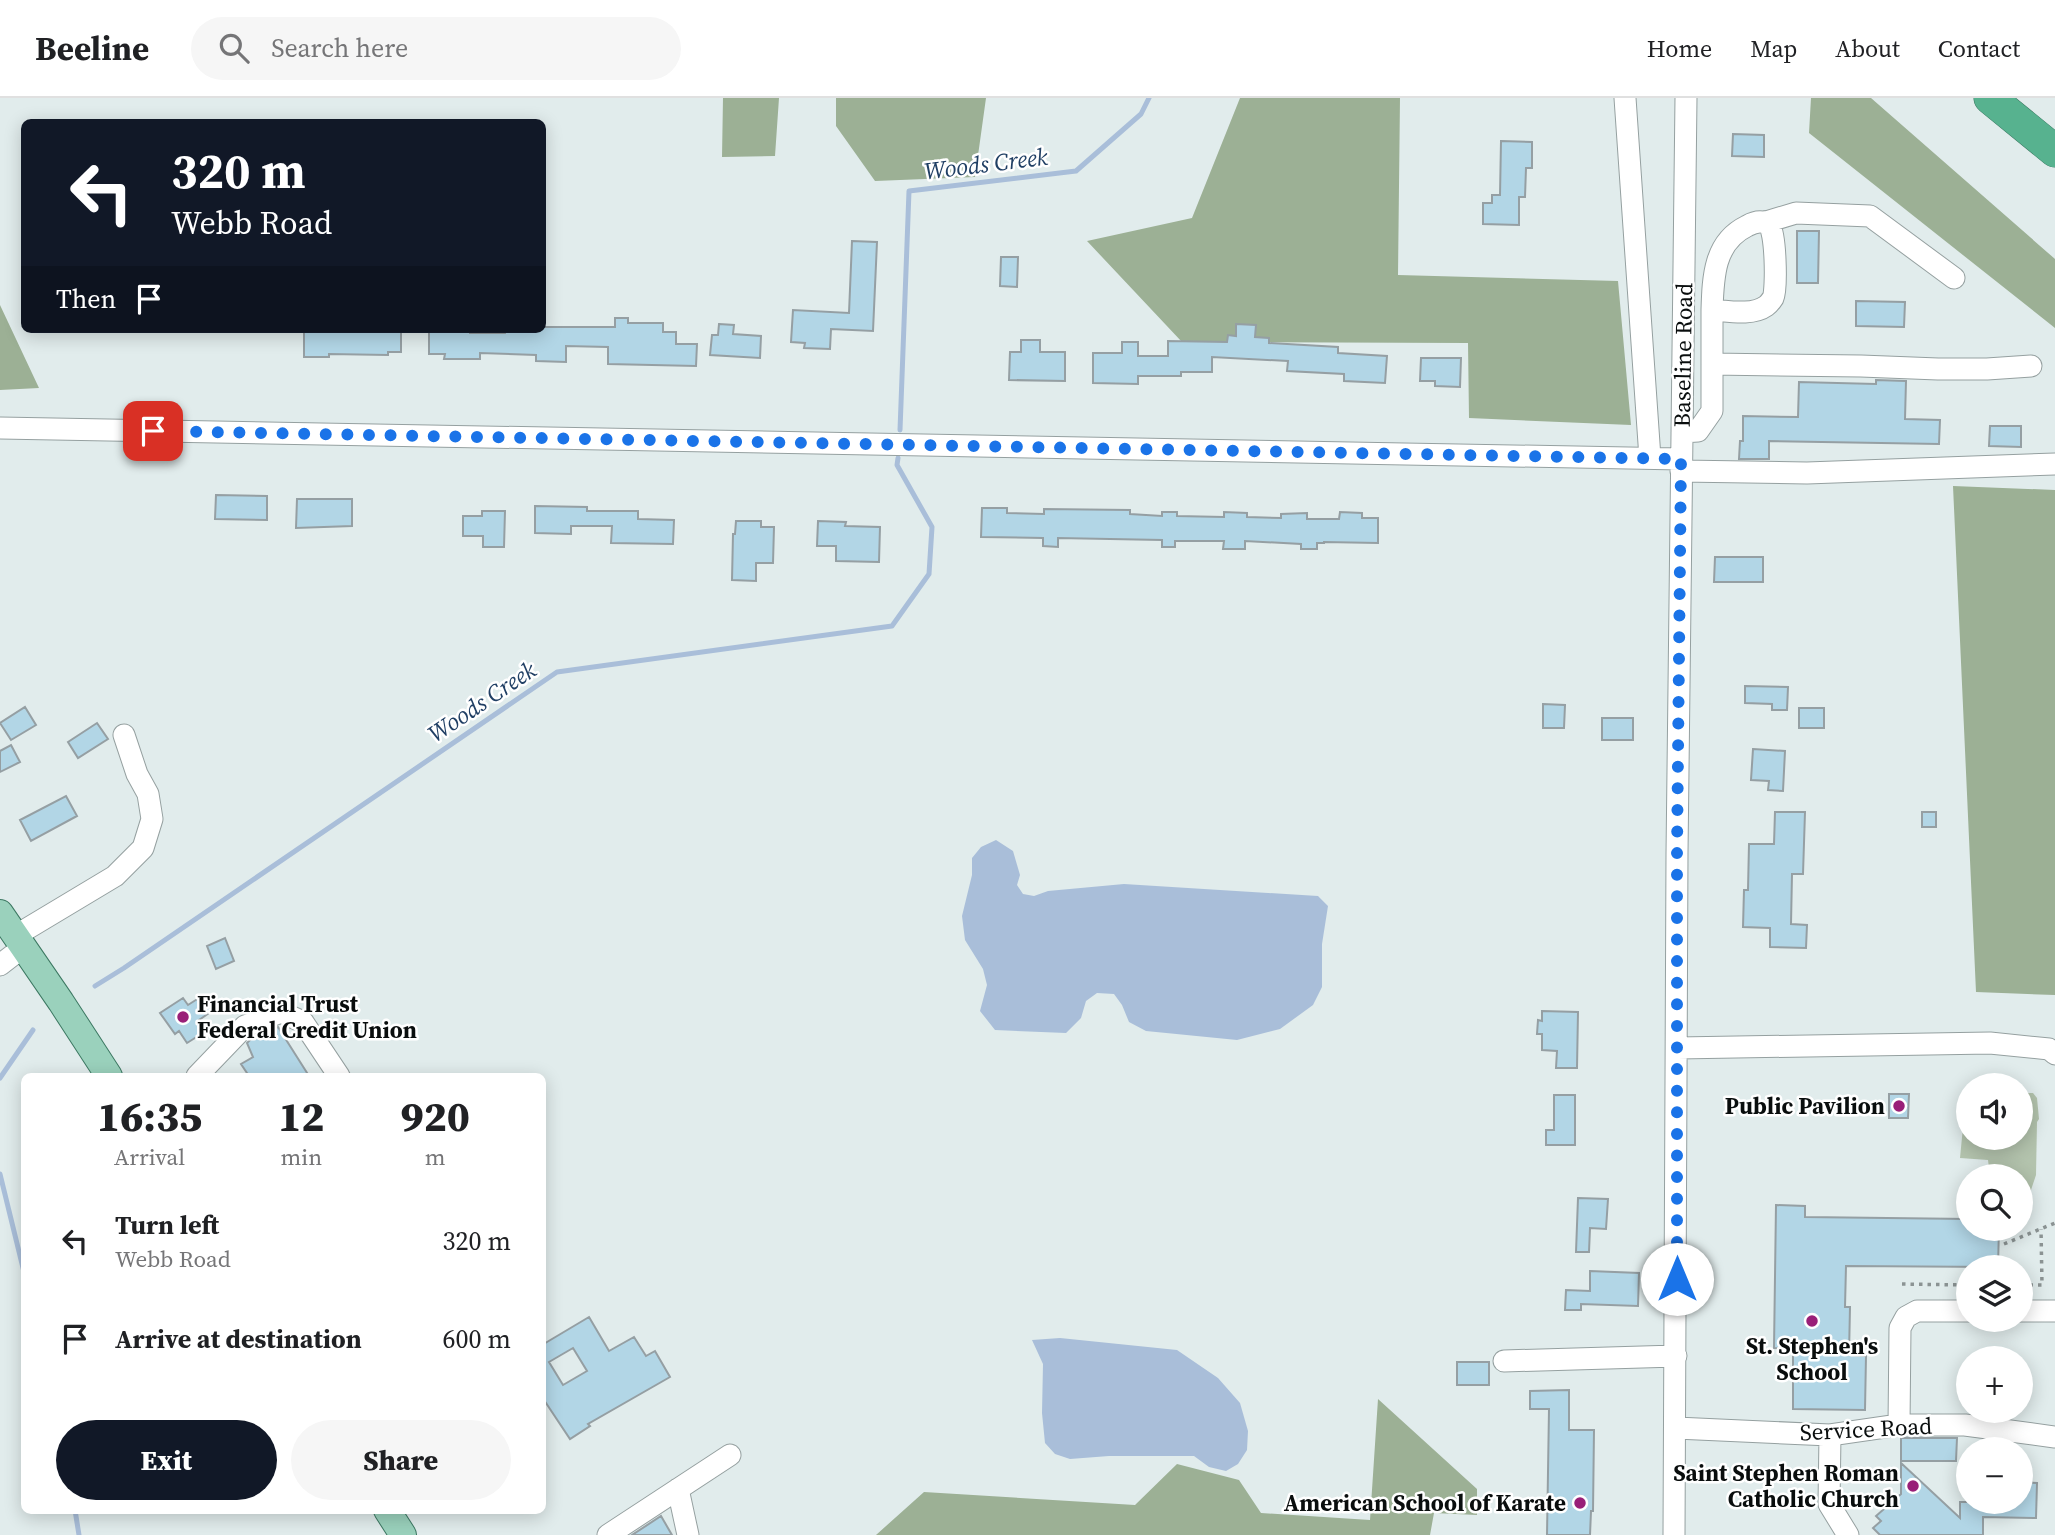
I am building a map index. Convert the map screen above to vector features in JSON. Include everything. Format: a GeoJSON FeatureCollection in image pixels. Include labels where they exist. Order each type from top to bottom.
{"type":"FeatureCollection","features":[{"type":"Feature","properties":{"kind":"highway"},"geometry":{"type":"LineString","coordinates":[[1990,98],[2055,151]]}},
{"type":"Feature","properties":{"kind":"main road"},"geometry":{"type":"LineString","coordinates":[[0,913],[107,1073]]}},
{"type":"Feature","properties":{"kind":"main road"},"geometry":{"type":"LineString","coordinates":[[390,1514],[403,1535]]}},
{"type":"Feature","properties":{"kind":"street","name":"Baseline Road"},"geometry":{"type":"LineString","coordinates":[[1625,98],[1650,458]]}},
{"type":"Feature","properties":{"kind":"street","name":"Baseline Road"},"geometry":{"type":"LineString","coordinates":[[1674,1535],[1686,98]]}},
{"type":"Feature","properties":{"kind":"street"},"geometry":{"type":"LineString","coordinates":[[1682,432],[1698,431],[1712,411],[1713,295],[1717,264],[1722,247],[1740,229],[1755,222],[1766,222],[1796,213],[1870,216],[1954,278]]}},
{"type":"Feature","properties":{"kind":"street"},"geometry":{"type":"LineString","coordinates":[[1713,310],[1749,312],[1765,306],[1774,296],[1774,237],[1772,226],[1766,222]]}},
{"type":"Feature","properties":{"kind":"street"},"geometry":{"type":"LineString","coordinates":[[1712,364],[1938,369],[2031,366]]}},
{"type":"Feature","properties":{"kind":"street"},"geometry":{"type":"LineString","coordinates":[[0,428],[1650,458],[1681,465],[1807,473],[2055,464]]}},
{"type":"Feature","properties":{"kind":"street"},"geometry":{"type":"LineString","coordinates":[[0,965],[19,942],[115,876],[143,848],[152,819],[148,794],[137,774],[124,735]]}},
{"type":"Feature","properties":{"kind":"street"},"geometry":{"type":"LineString","coordinates":[[217,1068],[245,1026],[281,1012],[303,1022],[338,1073]]}},
{"type":"Feature","properties":{"kind":"street"},"geometry":{"type":"LineString","coordinates":[[1678,1048],[1990,1043],[2049,1049],[2055,1054]]}},
{"type":"Feature","properties":{"kind":"street"},"geometry":{"type":"LineString","coordinates":[[1899,1425],[1900,1328],[1906,1317],[1917,1311],[1956,1311]]}},
{"type":"Feature","properties":{"kind":"street"},"geometry":{"type":"LineString","coordinates":[[2033,1311],[2055,1311]]}},
{"type":"Feature","properties":{"kind":"street"},"geometry":{"type":"LineString","coordinates":[[1504,1361],[1676,1356]]}},
{"type":"Feature","properties":{"kind":"street","name":"Service Road"},"geometry":{"type":"LineString","coordinates":[[1675,1428],[1830,1435],[1899,1425],[1965,1425],[2055,1437]]}},
{"type":"Feature","properties":{"kind":"street"},"geometry":{"type":"LineString","coordinates":[[1830,1435],[1829,1504],[1848,1535]]}},
{"type":"Feature","properties":{"kind":"street"},"geometry":{"type":"LineString","coordinates":[[608,1535],[730,1455]]}},
{"type":"Feature","properties":{"kind":"street"},"geometry":{"type":"LineString","coordinates":[[678,1489],[688,1535]]}},
{"type":"Feature","properties":{"kind":"path"},"geometry":{"type":"LineString","coordinates":[[2004,1244],[2055,1223]]}},
{"type":"Feature","properties":{"kind":"path"},"geometry":{"type":"LineString","coordinates":[[2033,1285],[2042,1285],[2041,1229]]}},
{"type":"Feature","properties":{"kind":"path"},"geometry":{"type":"LineString","coordinates":[[1902,1284],[1956,1285]]}},
{"type":"Feature","properties":{"kind":"green space"},"geometry":{"type":"Polygon","coordinates":[[[723,98],[779,98],[775,156],[722,157],[723,98]]]}},
{"type":"Feature","properties":{"kind":"green space"},"geometry":{"type":"Polygon","coordinates":[[[836,98],[986,98],[975,177],[875,181],[836,126],[836,98]]]}},
{"type":"Feature","properties":{"kind":"green space"},"geometry":{"type":"Polygon","coordinates":[[[1240,98],[1400,98],[1398,275],[1618,281],[1631,425],[1469,418],[1468,343],[1182,342],[1087,241],[1192,218],[1240,98]]]}},
{"type":"Feature","properties":{"kind":"green space"},"geometry":{"type":"Polygon","coordinates":[[[1811,98],[1871,98],[2055,259],[2055,328],[1809,133],[1811,98]]]}},
{"type":"Feature","properties":{"kind":"green space"},"geometry":{"type":"Polygon","coordinates":[[[0,305],[39,388],[0,390],[0,305]]]}},
{"type":"Feature","properties":{"kind":"green space"},"geometry":{"type":"Polygon","coordinates":[[[1953,486],[2055,490],[2055,995],[1976,992],[1953,486]]]}},
{"type":"Feature","properties":{"kind":"green space"},"geometry":{"type":"Polygon","coordinates":[[[2033,1093],[2037,1098],[2039,1119],[2036,1175],[2033,1184],[2033,1164],[1988,1164],[1988,1160],[1960,1158],[1961,1150],[2033,1150],[2033,1093]]]}},
{"type":"Feature","properties":{"kind":"green space"},"geometry":{"type":"Polygon","coordinates":[[[1378,1399],[1477,1489],[1477,1515],[1434,1513],[1430,1535],[876,1535],[924,1492],[1135,1505],[1177,1464],[1239,1480],[1261,1513],[1370,1520],[1378,1399]]]}},
{"type":"Feature","properties":{"kind":"water"},"geometry":{"type":"Polygon","coordinates":[[[996,840],[1013,851],[1020,875],[1017,885],[1023,894],[1034,896],[1048,891],[1124,884],[1318,896],[1328,906],[1322,944],[1322,987],[1313,1005],[1280,1029],[1237,1040],[1146,1031],[1129,1022],[1114,994],[1097,993],[1086,1001],[1081,1018],[1066,1033],[995,1030],[980,1011],[987,985],[983,969],[965,940],[962,916],[972,875],[972,858],[981,847],[996,840]]]}},
{"type":"Feature","properties":{"kind":"water"},"geometry":{"type":"Polygon","coordinates":[[[1060,1338],[1177,1350],[1218,1378],[1240,1403],[1248,1431],[1247,1450],[1238,1464],[1226,1471],[1209,1467],[1194,1456],[1070,1459],[1055,1454],[1045,1443],[1042,1413],[1043,1364],[1032,1340],[1060,1338]]]}},
{"type":"Feature","properties":{"kind":"building"},"geometry":{"type":"Polygon","coordinates":[[[1733,134],[1764,135],[1764,157],[1732,156],[1733,134]]]}},
{"type":"Feature","properties":{"kind":"building"},"geometry":{"type":"Polygon","coordinates":[[[1501,141],[1532,142],[1532,168],[1526,168],[1525,197],[1519,197],[1519,225],[1483,224],[1483,203],[1492,203],[1492,195],[1500,195],[1501,141]]]}},
{"type":"Feature","properties":{"kind":"building"},"geometry":{"type":"Polygon","coordinates":[[[1797,231],[1819,231],[1818,283],[1797,283],[1797,231]]]}},
{"type":"Feature","properties":{"kind":"building"},"geometry":{"type":"Polygon","coordinates":[[[852,241],[877,242],[873,331],[831,329],[830,349],[804,348],[805,343],[791,342],[793,310],[849,313],[852,241]]]}},
{"type":"Feature","properties":{"kind":"building"},"geometry":{"type":"Polygon","coordinates":[[[1001,257],[1018,257],[1017,287],[1000,286],[1001,257]]]}},
{"type":"Feature","properties":{"kind":"building"},"geometry":{"type":"Polygon","coordinates":[[[1856,301],[1905,302],[1904,327],[1856,326],[1856,301]]]}},
{"type":"Feature","properties":{"kind":"building"},"geometry":{"type":"Polygon","coordinates":[[[615,318],[628,318],[628,323],[663,323],[663,332],[676,332],[676,344],[697,344],[696,366],[608,364],[608,347],[566,346],[566,362],[536,361],[536,355],[480,353],[480,359],[444,359],[445,354],[429,354],[429,333],[546,333],[546,327],[615,327],[615,318]]]}},
{"type":"Feature","properties":{"kind":"building"},"geometry":{"type":"Polygon","coordinates":[[[719,324],[734,325],[733,334],[761,336],[760,358],[710,355],[712,335],[718,335],[719,324]]]}},
{"type":"Feature","properties":{"kind":"building"},"geometry":{"type":"Polygon","coordinates":[[[1236,324],[1256,325],[1255,337],[1269,338],[1269,343],[1338,347],[1338,353],[1387,356],[1385,383],[1344,381],[1344,374],[1287,371],[1288,361],[1212,357],[1212,372],[1181,372],[1181,376],[1138,376],[1138,384],[1093,383],[1093,353],[1122,353],[1122,342],[1138,342],[1138,356],[1168,356],[1168,341],[1227,342],[1228,335],[1236,336],[1236,324]]]}},
{"type":"Feature","properties":{"kind":"building"},"geometry":{"type":"Polygon","coordinates":[[[304,333],[401,333],[401,352],[388,352],[388,355],[329,354],[329,357],[304,357],[304,333]]]}},
{"type":"Feature","properties":{"kind":"building"},"geometry":{"type":"Polygon","coordinates":[[[1021,340],[1040,340],[1040,352],[1065,352],[1065,381],[1009,380],[1010,352],[1021,352],[1021,340]]]}},
{"type":"Feature","properties":{"kind":"building"},"geometry":{"type":"Polygon","coordinates":[[[1421,358],[1461,358],[1460,387],[1435,386],[1435,381],[1420,381],[1421,358]]]}},
{"type":"Feature","properties":{"kind":"building"},"geometry":{"type":"Polygon","coordinates":[[[1876,380],[1906,381],[1905,419],[1940,420],[1939,444],[1769,441],[1769,459],[1739,459],[1740,441],[1743,441],[1743,416],[1798,417],[1799,382],[1876,384],[1876,380]]]}},
{"type":"Feature","properties":{"kind":"building"},"geometry":{"type":"Polygon","coordinates":[[[1990,426],[2021,426],[2021,447],[1989,446],[1990,426]]]}},
{"type":"Feature","properties":{"kind":"building"},"geometry":{"type":"Polygon","coordinates":[[[216,495],[267,496],[267,520],[215,519],[216,495]]]}},
{"type":"Feature","properties":{"kind":"building"},"geometry":{"type":"Polygon","coordinates":[[[297,499],[352,499],[352,526],[296,528],[297,499]]]}},
{"type":"Feature","properties":{"kind":"building"},"geometry":{"type":"Polygon","coordinates":[[[535,506],[587,507],[587,511],[638,511],[638,519],[674,520],[673,544],[611,543],[612,526],[571,526],[571,534],[535,533],[535,506]]]}},
{"type":"Feature","properties":{"kind":"building"},"geometry":{"type":"Polygon","coordinates":[[[982,508],[1007,508],[1007,513],[1044,514],[1044,509],[1130,510],[1130,514],[1162,516],[1162,512],[1177,512],[1177,516],[1224,517],[1224,512],[1247,513],[1247,517],[1281,518],[1281,514],[1307,513],[1307,519],[1339,519],[1340,512],[1362,513],[1362,518],[1378,518],[1378,543],[1324,542],[1317,543],[1317,549],[1301,549],[1301,544],[1245,541],[1245,549],[1223,549],[1224,541],[1175,541],[1175,547],[1162,547],[1162,540],[1058,538],[1058,547],[1043,546],[1043,538],[981,537],[982,508]]]}},
{"type":"Feature","properties":{"kind":"building"},"geometry":{"type":"Polygon","coordinates":[[[482,511],[505,511],[504,547],[483,547],[483,536],[463,536],[463,516],[482,516],[482,511]]]}},
{"type":"Feature","properties":{"kind":"building"},"geometry":{"type":"Polygon","coordinates":[[[736,521],[761,521],[761,527],[774,527],[773,563],[756,563],[756,581],[732,580],[733,534],[736,521]]]}},
{"type":"Feature","properties":{"kind":"building"},"geometry":{"type":"Polygon","coordinates":[[[818,521],[846,522],[845,526],[880,527],[879,562],[836,561],[836,546],[817,546],[818,521]]]}},
{"type":"Feature","properties":{"kind":"building"},"geometry":{"type":"Polygon","coordinates":[[[1715,557],[1763,557],[1763,582],[1714,582],[1715,557]]]}},
{"type":"Feature","properties":{"kind":"building"},"geometry":{"type":"Polygon","coordinates":[[[1745,686],[1788,687],[1787,710],[1772,710],[1772,704],[1745,703],[1745,686]]]}},
{"type":"Feature","properties":{"kind":"building"},"geometry":{"type":"Polygon","coordinates":[[[1543,704],[1565,705],[1564,728],[1543,728],[1543,704]]]}},
{"type":"Feature","properties":{"kind":"building"},"geometry":{"type":"Polygon","coordinates":[[[25,707],[36,725],[11,740],[0,723],[25,707]]]}},
{"type":"Feature","properties":{"kind":"building"},"geometry":{"type":"Polygon","coordinates":[[[1799,708],[1824,708],[1824,728],[1799,728],[1799,708]]]}},
{"type":"Feature","properties":{"kind":"building"},"geometry":{"type":"Polygon","coordinates":[[[1602,718],[1633,718],[1633,740],[1602,740],[1602,718]]]}},
{"type":"Feature","properties":{"kind":"building"},"geometry":{"type":"Polygon","coordinates":[[[97,723],[108,739],[78,758],[68,742],[97,723]]]}},
{"type":"Feature","properties":{"kind":"building"},"geometry":{"type":"Polygon","coordinates":[[[11,745],[20,762],[0,772],[0,751],[11,745]]]}},
{"type":"Feature","properties":{"kind":"building"},"geometry":{"type":"Polygon","coordinates":[[[1753,749],[1785,751],[1783,791],[1768,790],[1769,781],[1751,780],[1753,749]]]}},
{"type":"Feature","properties":{"kind":"building"},"geometry":{"type":"Polygon","coordinates":[[[66,796],[77,816],[31,841],[20,820],[66,796]]]}},
{"type":"Feature","properties":{"kind":"building"},"geometry":{"type":"Polygon","coordinates":[[[1775,812],[1805,812],[1803,874],[1792,874],[1791,924],[1807,925],[1806,948],[1770,947],[1770,928],[1743,927],[1744,890],[1748,890],[1749,844],[1774,844],[1775,812]]]}},
{"type":"Feature","properties":{"kind":"building"},"geometry":{"type":"Polygon","coordinates":[[[1922,812],[1936,812],[1936,827],[1922,827],[1922,812]]]}},
{"type":"Feature","properties":{"kind":"building"},"geometry":{"type":"Polygon","coordinates":[[[225,938],[234,961],[216,969],[207,946],[225,938]]]}},
{"type":"Feature","properties":{"kind":"building","name":"Financial Trust Federal Credit Union"},"geometry":{"type":"Polygon","coordinates":[[[202,996],[212,1011],[199,1020],[206,1031],[187,1043],[179,1031],[175,1034],[160,1013],[183,998],[188,1005],[202,996]]]}},
{"type":"Feature","properties":{"kind":"building"},"geometry":{"type":"Polygon","coordinates":[[[1542,1011],[1578,1012],[1577,1068],[1556,1068],[1557,1051],[1542,1050],[1542,1034],[1537,1034],[1538,1020],[1542,1021],[1542,1011]]]}},
{"type":"Feature","properties":{"kind":"building"},"geometry":{"type":"Polygon","coordinates":[[[278,1027],[307,1073],[247,1073],[241,1064],[253,1057],[247,1043],[252,1038],[278,1027]]]}},
{"type":"Feature","properties":{"kind":"building","name":"Public Pavilion"},"geometry":{"type":"Polygon","coordinates":[[[1889,1094],[1909,1094],[1908,1118],[1889,1118],[1889,1094]]]}},
{"type":"Feature","properties":{"kind":"building"},"geometry":{"type":"Polygon","coordinates":[[[1554,1095],[1575,1095],[1575,1145],[1546,1145],[1546,1130],[1554,1130],[1554,1095]]]}},
{"type":"Feature","properties":{"kind":"building"},"geometry":{"type":"Polygon","coordinates":[[[1578,1198],[1608,1199],[1606,1229],[1590,1228],[1589,1252],[1576,1252],[1578,1198]]]}},
{"type":"Feature","properties":{"kind":"building","name":"St. Stephen's School"},"geometry":{"type":"Polygon","coordinates":[[[1776,1205],[1805,1206],[1805,1217],[1956,1219],[1956,1241],[1999,1241],[1998,1255],[1956,1255],[1956,1267],[1846,1266],[1845,1307],[1850,1307],[1849,1355],[1866,1356],[1865,1410],[1793,1409],[1793,1349],[1774,1348],[1776,1205]]]}},
{"type":"Feature","properties":{"kind":"building"},"geometry":{"type":"Polygon","coordinates":[[[1590,1271],[1639,1273],[1638,1306],[1581,1304],[1581,1310],[1565,1310],[1566,1290],[1590,1291],[1590,1271]]]}},
{"type":"Feature","properties":{"kind":"building"},"geometry":{"type":"Polygon","coordinates":[[[589,1317],[609,1351],[634,1337],[646,1356],[655,1351],[670,1377],[588,1424],[590,1426],[570,1439],[546,1403],[546,1343],[589,1317]],[[573,1348],[549,1362],[563,1385],[587,1371],[573,1348]]]}},
{"type":"Feature","properties":{"kind":"building"},"geometry":{"type":"Polygon","coordinates":[[[1457,1362],[1489,1362],[1489,1385],[1457,1385],[1457,1362]]]}},
{"type":"Feature","properties":{"kind":"building"},"geometry":{"type":"Polygon","coordinates":[[[1569,1390],[1569,1430],[1594,1430],[1590,1535],[1547,1535],[1549,1409],[1530,1409],[1530,1391],[1569,1390]]]}},
{"type":"Feature","properties":{"kind":"building"},"geometry":{"type":"Polygon","coordinates":[[[1901,1438],[1956,1438],[1956,1461],[1901,1461],[1901,1438]]]}},
{"type":"Feature","properties":{"kind":"building","name":"Saint Stephen Roman Catholic Church"},"geometry":{"type":"Polygon","coordinates":[[[1901,1463],[1960,1518],[1960,1514],[2033,1514],[2033,1483],[2037,1483],[2036,1518],[1983,1517],[1983,1535],[1880,1535],[1873,1528],[1881,1521],[1876,1516],[1901,1494],[1901,1463]]]}},
{"type":"Feature","properties":{"kind":"building"},"geometry":{"type":"Polygon","coordinates":[[[661,1516],[672,1535],[632,1535],[661,1516]]]}},
{"type":"Feature","properties":{"kind":"waterway","name":"Woods Creek"},"geometry":{"type":"LineString","coordinates":[[900,430],[909,191],[1076,171],[1141,114],[1149,98]]}},
{"type":"Feature","properties":{"kind":"waterway","name":"Woods Creek"},"geometry":{"type":"LineString","coordinates":[[95,986],[557,672],[892,626],[929,574],[932,527],[897,465],[898,458]]}},
{"type":"Feature","properties":{"kind":"waterway","name":"Woods Creek"},"geometry":{"type":"LineString","coordinates":[[0,1078],[33,1030]]}},
{"type":"Feature","properties":{"kind":"waterway","name":"Woods Creek"},"geometry":{"type":"LineString","coordinates":[[0,1174],[21,1260]]}},
{"type":"Feature","properties":{"kind":"waterway","name":"Woods Creek"},"geometry":{"type":"LineString","coordinates":[[76,1514],[79,1535]]}},
{"type":"Feature","properties":{"kind":"place","name":"Financial Trust Federal Credit Union"},"geometry":{"type":"Point","coordinates":[183,1017]}},
{"type":"Feature","properties":{"kind":"place","name":"Public Pavilion"},"geometry":{"type":"Point","coordinates":[1899,1106]}},
{"type":"Feature","properties":{"kind":"place","name":"St. Stephen's School"},"geometry":{"type":"Point","coordinates":[1812,1321]}},
{"type":"Feature","properties":{"kind":"place","name":"Saint Stephen Roman Catholic Church"},"geometry":{"type":"Point","coordinates":[1913,1486]}},
{"type":"Feature","properties":{"kind":"place","name":"American School of Karate"},"geometry":{"type":"Point","coordinates":[1580,1503]}},
{"type":"Feature","properties":{"kind":"route"},"geometry":{"type":"LineString","coordinates":[[153,431],[1681,459],[1677,1279]]}}]}
